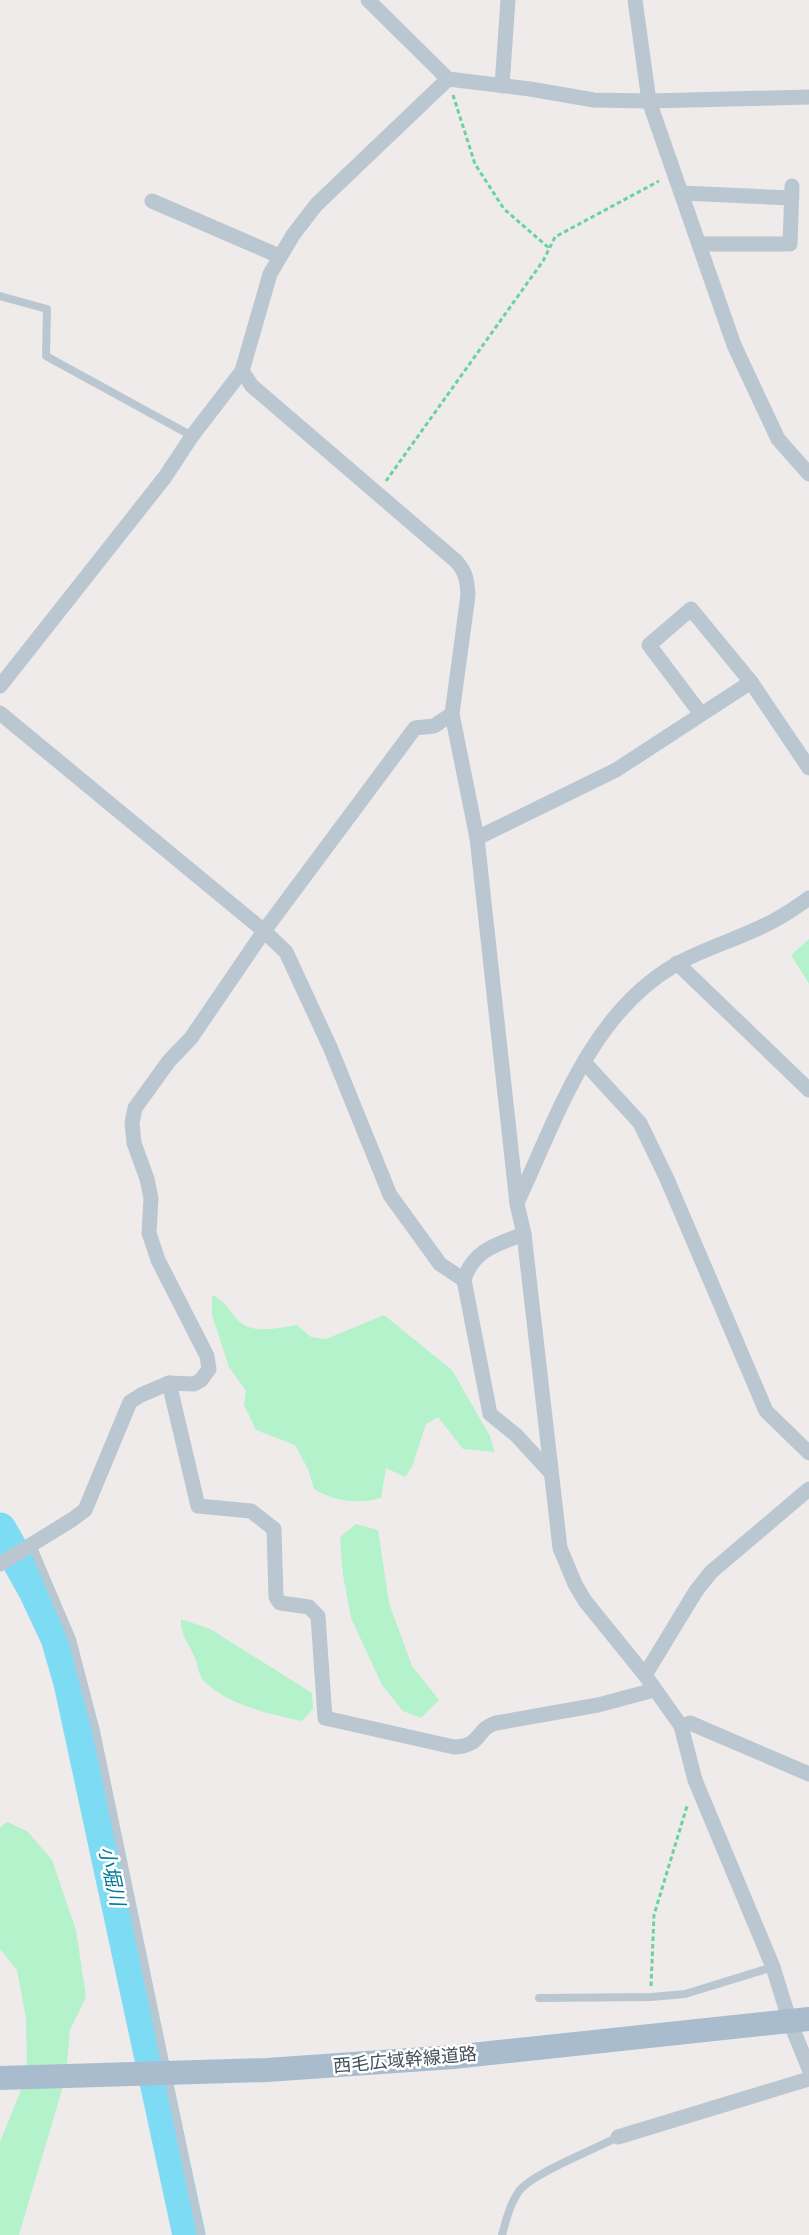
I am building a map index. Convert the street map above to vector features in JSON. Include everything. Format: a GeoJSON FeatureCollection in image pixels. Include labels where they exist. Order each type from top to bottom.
{"type":"FeatureCollection","features":[{"type":"Feature","properties":{"kind":"main road","name":"西毛広域幹線道路"},"geometry":{"type":"LineString","coordinates":[[0,2078],[362,2065],[799,2021]]}},
{"type":"Feature","properties":{"kind":"street"},"geometry":{"type":"LineString","coordinates":[[368,0],[448,79],[555,93],[574,98],[649,102],[809,97]]}},
{"type":"Feature","properties":{"kind":"street"},"geometry":{"type":"LineString","coordinates":[[502,86],[508,0]]}},
{"type":"Feature","properties":{"kind":"street"},"geometry":{"type":"LineString","coordinates":[[635,0],[649,102],[734,345],[777,440],[809,474]]}},
{"type":"Feature","properties":{"kind":"street"},"geometry":{"type":"LineString","coordinates":[[0,686],[165,477],[192,436],[242,371],[270,273],[279,256],[316,205],[448,79]]}},
{"type":"Feature","properties":{"kind":"street"},"geometry":{"type":"LineString","coordinates":[[682,193],[792,192],[790,244],[700,244]]}},
{"type":"Feature","properties":{"kind":"street"},"geometry":{"type":"LineString","coordinates":[[152,201],[279,256]]}},
{"type":"Feature","properties":{"kind":"street"},"geometry":{"type":"LineString","coordinates":[[242,371],[252,386],[464,570],[468,595],[452,714],[477,838],[517,1204],[524,1234],[560,1548],[585,1601],[645,1675],[681,1726],[695,1780],[773,1967],[799,2021],[809,2069]]}},
{"type":"Feature","properties":{"kind":"street"},"geometry":{"type":"LineString","coordinates":[[701,714],[650,645],[691,609],[751,682],[809,768]]}},
{"type":"Feature","properties":{"kind":"street"},"geometry":{"type":"LineString","coordinates":[[477,838],[616,770],[751,682]]}},
{"type":"Feature","properties":{"kind":"street"},"geometry":{"type":"LineString","coordinates":[[0,713],[286,952],[330,1047],[390,1195],[440,1264],[464,1280]]}},
{"type":"Feature","properties":{"kind":"street"},"geometry":{"type":"LineString","coordinates":[[2,1563],[73,1520],[85,1510],[130,1402],[170,1383],[194,1384],[201,1380],[209,1369],[207,1356],[158,1260],[149,1233],[151,1198],[134,1143],[132,1123],[135,1108],[170,1061],[191,1038],[264,932],[415,728],[434,726],[452,714]]}},
{"type":"Feature","properties":{"kind":"street"},"geometry":{"type":"LineString","coordinates":[[517,1204],[549,1130],[593,1045],[635,996],[656,976],[677,963],[774,921],[809,898]]}},
{"type":"Feature","properties":{"kind":"street"},"geometry":{"type":"LineString","coordinates":[[677,963],[809,1090]]}},
{"type":"Feature","properties":{"kind":"street"},"geometry":{"type":"LineString","coordinates":[[584,1062],[640,1123],[667,1179],[766,1411],[809,1453]]}},
{"type":"Feature","properties":{"kind":"street"},"geometry":{"type":"LineString","coordinates":[[524,1234],[486,1249],[467,1269],[464,1280],[490,1414],[516,1435],[551,1473]]}},
{"type":"Feature","properties":{"kind":"street"},"geometry":{"type":"LineString","coordinates":[[170,1383],[198,1506],[251,1511],[274,1529],[276,1597],[280,1603],[309,1607],[318,1616],[325,1718],[454,1747],[473,1744],[488,1725],[598,1705],[654,1690]]}},
{"type":"Feature","properties":{"kind":"street"},"geometry":{"type":"LineString","coordinates":[[645,1675],[696,1591],[711,1572],[809,1489]]}},
{"type":"Feature","properties":{"kind":"street"},"geometry":{"type":"LineString","coordinates":[[681,1726],[690,1723],[809,1774]]}},
{"type":"Feature","properties":{"kind":"street"},"geometry":{"type":"LineString","coordinates":[[618,2138],[809,2079]]}},
{"type":"Feature","properties":{"kind":"lane"},"geometry":{"type":"LineString","coordinates":[[0,296],[47,309],[46,356],[192,436]]}},
{"type":"Feature","properties":{"kind":"lane"},"geometry":{"type":"LineString","coordinates":[[28,1547],[72,1639],[96,1731],[201,2235]]}},
{"type":"Feature","properties":{"kind":"lane"},"geometry":{"type":"LineString","coordinates":[[539,1998],[651,1997],[685,1994],[773,1967]]}},
{"type":"Feature","properties":{"kind":"lane"},"geometry":{"type":"LineString","coordinates":[[502,2235],[507,2214],[519,2191],[533,2179],[618,2138]]}},
{"type":"Feature","properties":{"kind":"path"},"geometry":{"type":"LineString","coordinates":[[448,79],[475,164],[504,209],[550,248]]}},
{"type":"Feature","properties":{"kind":"path"},"geometry":{"type":"LineString","coordinates":[[378,493],[543,261],[555,237],[675,172]]}},
{"type":"Feature","properties":{"kind":"path"},"geometry":{"type":"LineString","coordinates":[[651,1997],[654,1915],[695,1780]]}},
{"type":"Feature","properties":{"kind":"green space"},"geometry":{"type":"Polygon","coordinates":[[[809,939],[809,984],[791,955],[809,939]]]}},
{"type":"Feature","properties":{"kind":"green space"},"geometry":{"type":"Polygon","coordinates":[[[212,1295],[248,1327],[272,1329],[297,1325],[311,1337],[326,1339],[384,1315],[452,1370],[490,1436],[495,1452],[463,1449],[438,1417],[426,1424],[412,1467],[405,1477],[386,1468],[381,1498],[346,1501],[330,1497],[314,1489],[308,1469],[295,1445],[256,1430],[244,1405],[246,1391],[229,1367],[212,1315],[212,1295]]]}},
{"type":"Feature","properties":{"kind":"green space"},"geometry":{"type":"Polygon","coordinates":[[[356,1524],[378,1530],[389,1603],[412,1666],[439,1700],[421,1718],[403,1711],[382,1685],[351,1618],[343,1575],[340,1537],[356,1524]]]}},
{"type":"Feature","properties":{"kind":"green space"},"geometry":{"type":"Polygon","coordinates":[[[181,1619],[210,1629],[312,1693],[313,1709],[302,1721],[249,1707],[213,1689],[200,1675],[196,1660],[183,1634],[181,1619]]]}},
{"type":"Feature","properties":{"kind":"green space"},"geometry":{"type":"Polygon","coordinates":[[[7,1822],[27,1831],[52,1860],[76,1930],[86,1997],[70,2030],[66,2076],[19,2235],[0,2235],[0,2142],[27,2075],[26,2018],[17,1970],[0,1949],[0,1828],[7,1822]]]}},
{"type":"Feature","properties":{"kind":"waterway","name":"小堀川"},"geometry":{"type":"LineString","coordinates":[[0,1529],[34,1589],[57,1638],[70,1683],[189,2235]]}}]}
